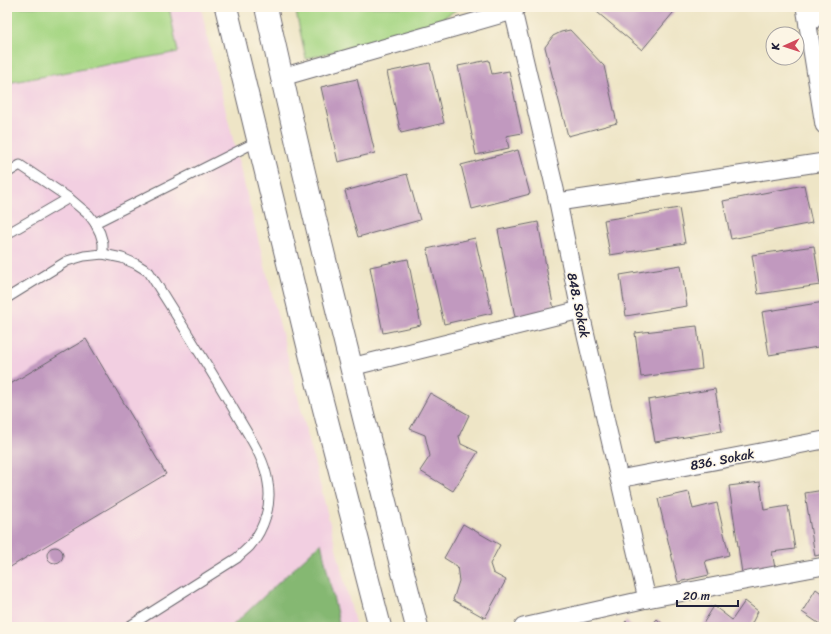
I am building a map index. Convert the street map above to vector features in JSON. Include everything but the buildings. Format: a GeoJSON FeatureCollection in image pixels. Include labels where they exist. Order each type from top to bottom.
{"type":"FeatureCollection","features":[{"type":"Feature","properties":{"kind":"street"},"geometry":{"type":"LineString","coordinates":[[226,7],[314,369],[380,627]]}},
{"type":"Feature","properties":{"kind":"street"},"geometry":{"type":"LineString","coordinates":[[266,7],[351,367],[417,627]]}},
{"type":"Feature","properties":{"kind":"street"},"geometry":{"type":"LineString","coordinates":[[805,7],[824,125]]}},
{"type":"Feature","properties":{"kind":"street"},"geometry":{"type":"LineString","coordinates":[[808,25],[824,8]]}},
{"type":"Feature","properties":{"kind":"street"},"geometry":{"type":"LineString","coordinates":[[282,77],[515,9]]}},
{"type":"Feature","properties":{"kind":"street","name":"848. Sokak"},"geometry":{"type":"LineString","coordinates":[[515,9],[558,202],[580,310],[646,599]]}},
{"type":"Feature","properties":{"kind":"street"},"geometry":{"type":"LineString","coordinates":[[558,202],[824,162]]}},
{"type":"Feature","properties":{"kind":"street"},"geometry":{"type":"LineString","coordinates":[[351,367],[580,310]]}},
{"type":"Feature","properties":{"kind":"street","name":"836. Sokak"},"geometry":{"type":"LineString","coordinates":[[619,478],[824,440]]}},
{"type":"Feature","properties":{"kind":"street"},"geometry":{"type":"LineString","coordinates":[[523,627],[646,599],[824,566]]}},
{"type":"Feature","properties":{"kind":"lane"},"geometry":{"type":"LineString","coordinates":[[95,223],[258,141]]}},
{"type":"Feature","properties":{"kind":"lane"},"geometry":{"type":"LineString","coordinates":[[7,173],[20,165],[69,198],[89,215],[95,223],[103,244],[103,254]]}},
{"type":"Feature","properties":{"kind":"lane"},"geometry":{"type":"LineString","coordinates":[[7,234],[69,198]]}},
{"type":"Feature","properties":{"kind":"lane"},"geometry":{"type":"LineString","coordinates":[[7,298],[67,261],[84,256],[103,254],[122,258],[149,272],[224,392],[264,465],[268,484],[268,504],[265,520],[258,535],[249,547],[237,558],[128,627]]}},
{"type":"Feature","properties":{"kind":"shaded area"},"geometry":{"type":"Polygon","coordinates":[[[7,7],[201,7],[209,44],[356,627],[7,627],[7,7]]]}},
{"type":"Feature","properties":{"kind":"green space"},"geometry":{"type":"Polygon","coordinates":[[[7,7],[169,7],[178,52],[7,83],[7,7]]]}},
{"type":"Feature","properties":{"kind":"green space"},"geometry":{"type":"Polygon","coordinates":[[[295,7],[461,7],[433,24],[306,59],[295,7]]]}},
{"type":"Feature","properties":{"kind":"green space"},"geometry":{"type":"Polygon","coordinates":[[[321,543],[340,627],[231,627],[321,543]]]}}]}
